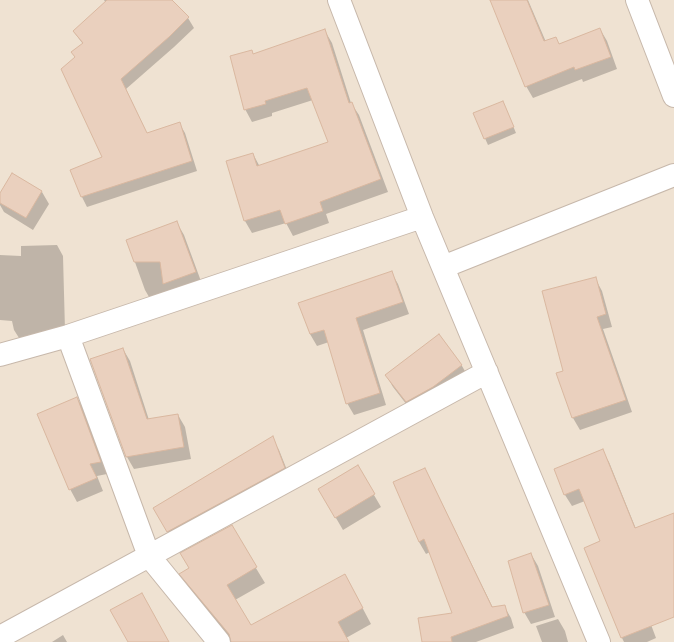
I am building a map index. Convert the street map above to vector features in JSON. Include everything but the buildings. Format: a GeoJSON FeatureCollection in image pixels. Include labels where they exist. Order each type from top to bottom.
{"type":"FeatureCollection","features":[{"type":"Feature","properties":{"kind":"street"},"geometry":{"type":"LineString","coordinates":[[339,0],[422,217],[599,642]]}},
{"type":"Feature","properties":{"kind":"street"},"geometry":{"type":"LineString","coordinates":[[637,0],[674,96]]}},
{"type":"Feature","properties":{"kind":"street"},"geometry":{"type":"LineString","coordinates":[[443,267],[674,175]]}},
{"type":"Feature","properties":{"kind":"street"},"geometry":{"type":"LineString","coordinates":[[0,355],[68,336],[422,217]]}},
{"type":"Feature","properties":{"kind":"street"},"geometry":{"type":"LineString","coordinates":[[68,336],[149,556],[219,642]]}},
{"type":"Feature","properties":{"kind":"street"},"geometry":{"type":"LineString","coordinates":[[0,637],[487,372]]}},
{"type":"Feature","properties":{"kind":"shaded area"},"geometry":{"type":"Polygon","coordinates":[[[0,0],[674,0],[674,642],[0,642],[0,0]]]}}]}
